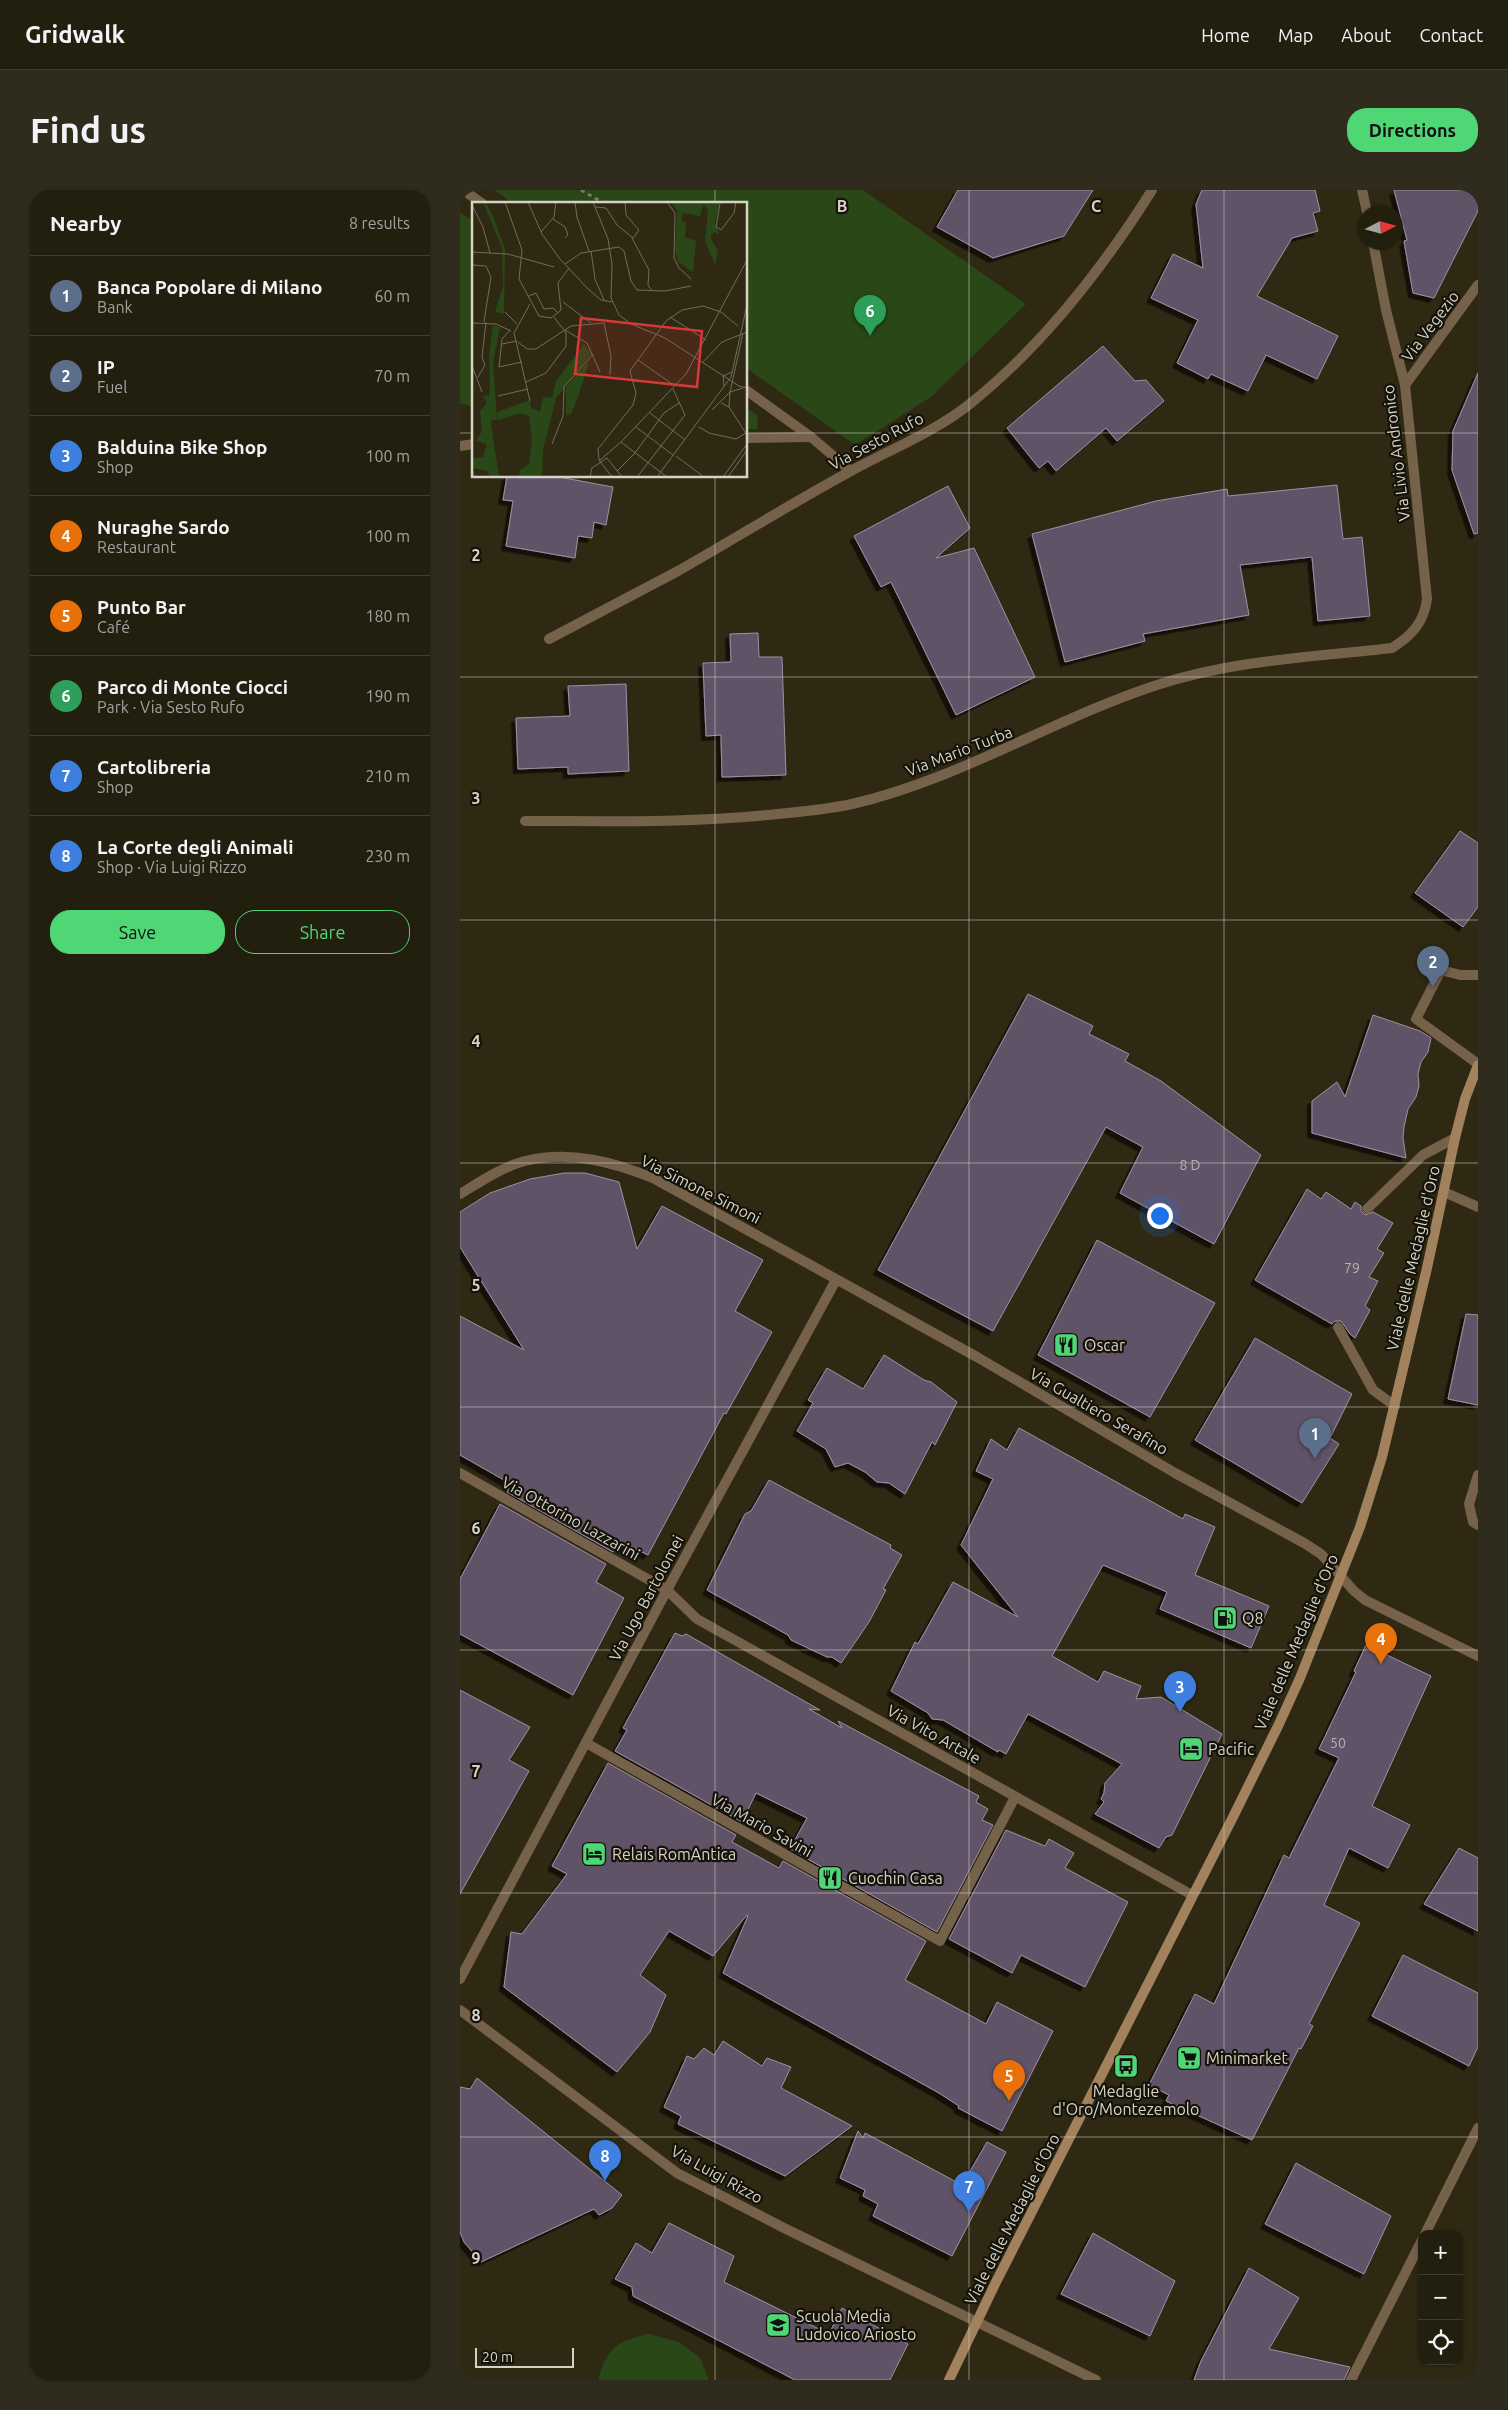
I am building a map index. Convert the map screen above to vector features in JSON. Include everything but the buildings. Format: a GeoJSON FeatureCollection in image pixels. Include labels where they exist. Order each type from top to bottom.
{"type":"FeatureCollection","features":[{"type":"Feature","properties":{"kind":"main road","name":"Viale delle Medaglie d'Oro"},"geometry":{"type":"LineString","coordinates":[[948,2380],[1279,1724],[1340,1577],[1368,1503],[1395,1406],[1455,1138],[1465,1099],[1478,1064]]}},
{"type":"Feature","properties":{"kind":"street"},"geometry":{"type":"LineString","coordinates":[[463,190],[480,202]]}},
{"type":"Feature","properties":{"kind":"street","name":"Via Sesto Rufo"},"geometry":{"type":"LineString","coordinates":[[548,639],[676,571],[851,471],[919,437],[960,411],[988,389],[1033,345],[1082,288],[1152,190]]}},
{"type":"Feature","properties":{"kind":"street"},"geometry":{"type":"LineString","coordinates":[[1362,190],[1365,205]]}},
{"type":"Feature","properties":{"kind":"street","name":"Via Livio Andronico"},"geometry":{"type":"LineString","coordinates":[[1375,250],[1386,310],[1405,385],[1427,599],[1424,614],[1417,628],[1392,648]]}},
{"type":"Feature","properties":{"kind":"street","name":"Via Vegezio"},"geometry":{"type":"LineString","coordinates":[[1405,385],[1477,288]]}},
{"type":"Feature","properties":{"kind":"street"},"geometry":{"type":"LineString","coordinates":[[748,391],[811,437],[851,471]]}},
{"type":"Feature","properties":{"kind":"street"},"geometry":{"type":"LineString","coordinates":[[748,438],[811,437]]}},
{"type":"Feature","properties":{"kind":"street","name":"Via Mario Turba"},"geometry":{"type":"LineString","coordinates":[[525,820],[674,822],[779,814],[852,804],[893,792],[969,765],[1107,703],[1202,672],[1248,663],[1392,648]]}},
{"type":"Feature","properties":{"kind":"street"},"geometry":{"type":"LineString","coordinates":[[1478,975],[1460,975],[1440,970],[1416,1018],[1478,1064]]}},
{"type":"Feature","properties":{"kind":"street"},"geometry":{"type":"LineString","coordinates":[[1367,1209],[1423,1155],[1455,1138]]}},
{"type":"Feature","properties":{"kind":"street","name":"Via Simone Simoni"},"geometry":{"type":"LineString","coordinates":[[460,1194],[504,1170],[524,1162],[562,1157],[614,1164],[655,1179],[682,1193],[836,1280]]}},
{"type":"Feature","properties":{"kind":"street"},"geometry":{"type":"LineString","coordinates":[[1444,1192],[1478,1207]]}},
{"type":"Feature","properties":{"kind":"street","name":"Via Gualtiero Serafino"},"geometry":{"type":"LineString","coordinates":[[836,1280],[977,1357],[1167,1468],[1304,1543],[1321,1554],[1340,1577],[1364,1600],[1478,1656]]}},
{"type":"Feature","properties":{"kind":"street","name":"Via Ugo Bartolomei"},"geometry":{"type":"LineString","coordinates":[[460,1979],[667,1590],[836,1280]]}},
{"type":"Feature","properties":{"kind":"street"},"geometry":{"type":"LineString","coordinates":[[1338,1327],[1373,1390],[1395,1406]]}},
{"type":"Feature","properties":{"kind":"street","name":"Via Ottorino Lazzarini"},"geometry":{"type":"LineString","coordinates":[[460,1473],[667,1590]]}},
{"type":"Feature","properties":{"kind":"street"},"geometry":{"type":"LineString","coordinates":[[1478,1475],[1469,1504],[1473,1522],[1478,1525]]}},
{"type":"Feature","properties":{"kind":"street","name":"Via Vito Artale"},"geometry":{"type":"LineString","coordinates":[[667,1590],[697,1619],[1192,1895]]}},
{"type":"Feature","properties":{"kind":"street","name":"Via Mario Savini"},"geometry":{"type":"LineString","coordinates":[[586,1743],[940,1941],[1015,1797]]}},
{"type":"Feature","properties":{"kind":"street","name":"Via Luigi Rizzo"},"geometry":{"type":"LineString","coordinates":[[463,2012],[678,2173],[784,2228],[1094,2380]]}},
{"type":"Feature","properties":{"kind":"street"},"geometry":{"type":"LineString","coordinates":[[1427,2230],[1478,2128]]}},
{"type":"Feature","properties":{"kind":"street"},"geometry":{"type":"LineString","coordinates":[[1351,2380],[1418,2248]]}},
{"type":"Feature","properties":{"kind":"path"},"geometry":{"type":"LineString","coordinates":[[581,190],[602,202]]}},
{"type":"Feature","properties":{"kind":"green space"},"geometry":{"type":"Polygon","coordinates":[[[494,190],[863,190],[1026,304],[931,397],[855,445],[748,369],[748,202],[511,202],[494,190]]]}},
{"type":"Feature","properties":{"kind":"green space"},"geometry":{"type":"Polygon","coordinates":[[[460,213],[472,221],[472,406],[460,403],[460,213]]]}},
{"type":"Feature","properties":{"kind":"green space"},"geometry":{"type":"Polygon","coordinates":[[[748,409],[757,415],[758,429],[748,429],[748,409]]]}},
{"type":"Feature","properties":{"kind":"green space"},"geometry":{"type":"Polygon","coordinates":[[[649,2334],[679,2342],[700,2358],[709,2380],[598,2380],[606,2360],[615,2347],[621,2343],[649,2334]]]}},
{"type":"Feature","properties":{"kind":"place","name":"Parco di Monte Ciocci"},"geometry":{"type":"Point","coordinates":[870,336]}},
{"type":"Feature","properties":{"kind":"place","name":"IP"},"geometry":{"type":"Point","coordinates":[1433,987]}},
{"type":"Feature","properties":{"kind":"place","name":"Oscar"},"geometry":{"type":"Point","coordinates":[1066,1345]}},
{"type":"Feature","properties":{"kind":"place","name":"Banca Popolare di Milano"},"geometry":{"type":"Point","coordinates":[1315,1459]}},
{"type":"Feature","properties":{"kind":"place","name":"Q8"},"geometry":{"type":"Point","coordinates":[1225,1618]}},
{"type":"Feature","properties":{"kind":"place","name":"Nuraghe Sardo"},"geometry":{"type":"Point","coordinates":[1381,1664]}},
{"type":"Feature","properties":{"kind":"place","name":"Balduina Bike Shop"},"geometry":{"type":"Point","coordinates":[1180,1712]}},
{"type":"Feature","properties":{"kind":"place","name":"Pacific"},"geometry":{"type":"Point","coordinates":[1191,1749]}},
{"type":"Feature","properties":{"kind":"place","name":"Relais RomAntica"},"geometry":{"type":"Point","coordinates":[594,1854]}},
{"type":"Feature","properties":{"kind":"place","name":"Cuochin Casa"},"geometry":{"type":"Point","coordinates":[830,1878]}},
{"type":"Feature","properties":{"kind":"place","name":"Minimarket"},"geometry":{"type":"Point","coordinates":[1189,2058]}},
{"type":"Feature","properties":{"kind":"place","name":"Medaglie d'Oro/Montezemolo"},"geometry":{"type":"Point","coordinates":[1126,2066]}},
{"type":"Feature","properties":{"kind":"place","name":"Punto Bar"},"geometry":{"type":"Point","coordinates":[1009,2101]}},
{"type":"Feature","properties":{"kind":"place","name":"La Corte degli Animali"},"geometry":{"type":"Point","coordinates":[605,2181]}},
{"type":"Feature","properties":{"kind":"place","name":"Cartolibreria"},"geometry":{"type":"Point","coordinates":[969,2212]}},
{"type":"Feature","properties":{"kind":"place","name":"Scuola Media Ludovico Ariosto"},"geometry":{"type":"Point","coordinates":[778,2325]}}]}
